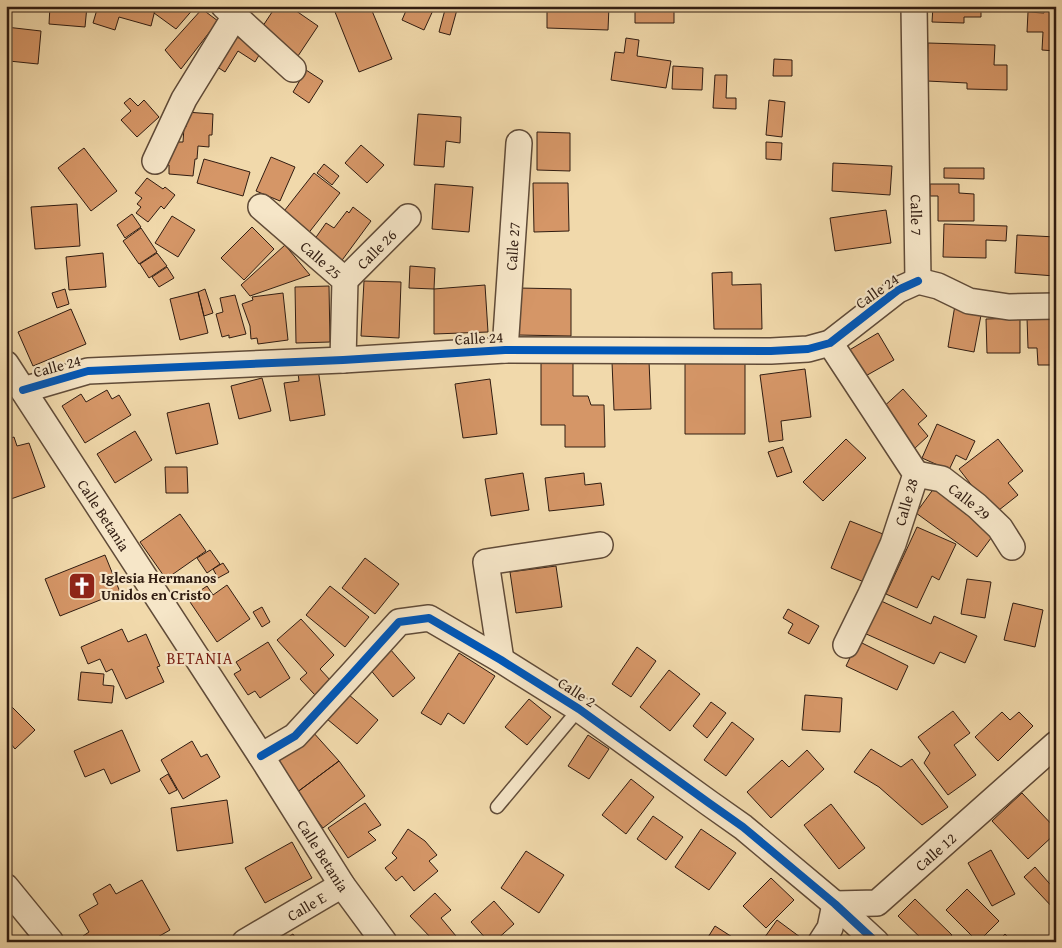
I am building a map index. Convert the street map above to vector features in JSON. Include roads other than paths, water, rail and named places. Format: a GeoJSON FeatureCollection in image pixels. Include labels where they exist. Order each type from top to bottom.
{"type":"FeatureCollection","features":[{"type":"Feature","properties":{"kind":"street","name":"Calle 7"},"geometry":{"type":"LineString","coordinates":[[914,6],[918,281]]}},
{"type":"Feature","properties":{"kind":"street"},"geometry":{"type":"LineString","coordinates":[[155,160],[184,99],[230,11],[293,68]]}},
{"type":"Feature","properties":{"kind":"street","name":"Calle 27"},"geometry":{"type":"LineString","coordinates":[[505,350],[519,143]]}},
{"type":"Feature","properties":{"kind":"street","name":"Calle 25"},"geometry":{"type":"LineString","coordinates":[[261,207],[345,280],[343,360]]}},
{"type":"Feature","properties":{"kind":"street","name":"Calle 26"},"geometry":{"type":"LineString","coordinates":[[345,280],[408,217]]}},
{"type":"Feature","properties":{"kind":"street"},"geometry":{"type":"LineString","coordinates":[[918,281],[938,286],[969,301],[1009,307],[1056,306]]}},
{"type":"Feature","properties":{"kind":"street","name":"Calle 24"},"geometry":{"type":"LineString","coordinates":[[23,390],[88,371],[343,360],[505,350],[770,351],[808,349],[830,343],[898,290],[918,281]]}},
{"type":"Feature","properties":{"kind":"street","name":"Calle 28"},"geometry":{"type":"LineString","coordinates":[[830,343],[916,474],[893,544],[846,645]]}},
{"type":"Feature","properties":{"kind":"street","name":"Calle Betania"},"geometry":{"type":"LineString","coordinates":[[6,364],[261,756],[342,885],[384,942]]}},
{"type":"Feature","properties":{"kind":"street","name":"Calle 29"},"geometry":{"type":"LineString","coordinates":[[916,474],[942,479],[977,506],[1000,528],[1012,547]]}},
{"type":"Feature","properties":{"kind":"street"},"geometry":{"type":"LineString","coordinates":[[501,660],[486,562],[600,545]]}},
{"type":"Feature","properties":{"kind":"street","name":"Calle 2"},"geometry":{"type":"LineString","coordinates":[[261,756],[295,736],[399,622],[429,618],[579,709],[708,804],[743,827],[835,904],[876,942]]}},
{"type":"Feature","properties":{"kind":"street","name":"Calle 12"},"geometry":{"type":"LineString","coordinates":[[835,904],[877,903],[1056,744]]}},
{"type":"Feature","properties":{"kind":"street","name":"Calle E"},"geometry":{"type":"LineString","coordinates":[[245,942],[342,885]]}},
{"type":"Feature","properties":{"kind":"street"},"geometry":{"type":"LineString","coordinates":[[6,887],[51,942]]}},
{"type":"Feature","properties":{"kind":"street"},"geometry":{"type":"LineString","coordinates":[[821,942],[830,928],[835,904]]}},
{"type":"Feature","properties":{"kind":"lane"},"geometry":{"type":"LineString","coordinates":[[497,807],[579,709]]}},
{"type":"Feature","properties":{"kind":"place","name":"Iglesia Hermanos Unidos en Cristo"},"geometry":{"type":"Point","coordinates":[82,586]}},
{"type":"Feature","properties":{"kind":"district","name":"BETANIA"},"geometry":{"type":"Point","coordinates":[200,658]}}]}
